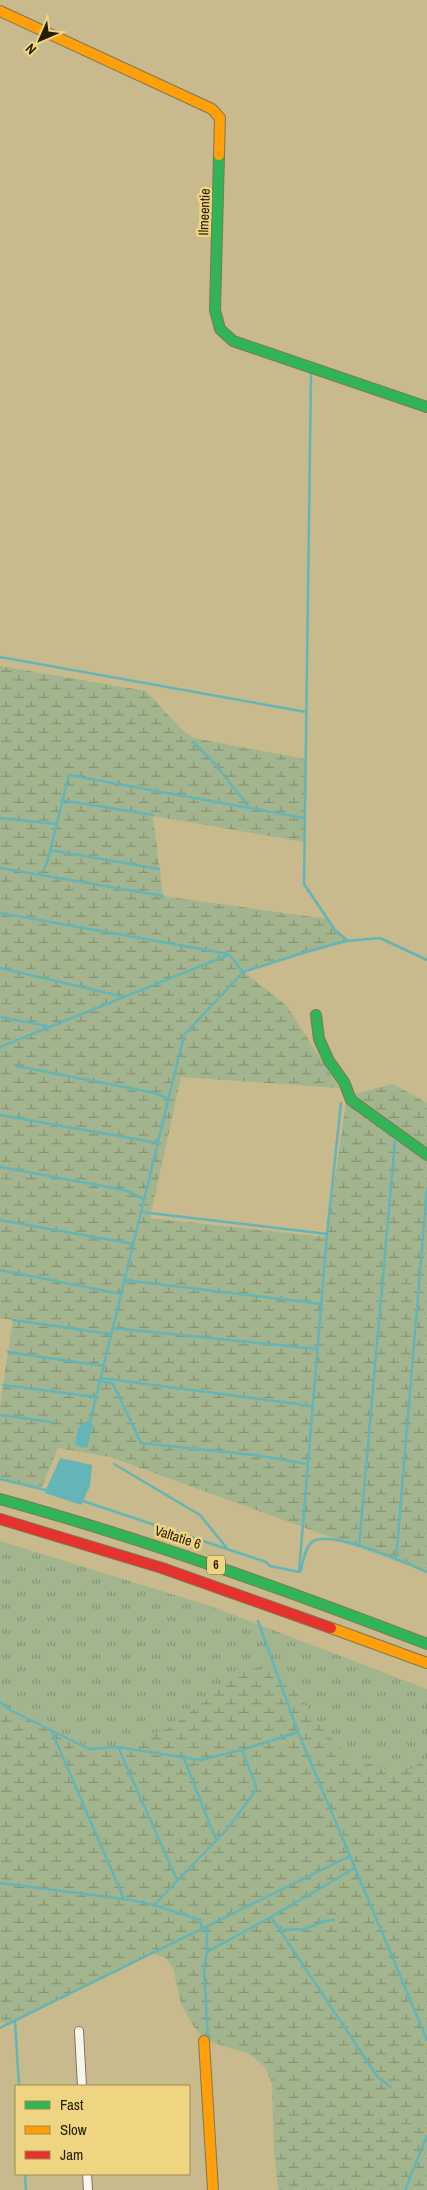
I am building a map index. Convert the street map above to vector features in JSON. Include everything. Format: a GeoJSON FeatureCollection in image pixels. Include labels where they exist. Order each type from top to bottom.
{"type":"FeatureCollection","features":[{"type":"Feature","properties":{"kind":"main road","name":"Ilmeentie"},"geometry":{"type":"LineString","coordinates":[[0,11],[212,109],[220,118],[216,310],[217,324],[222,334],[233,341],[427,407]]}},
{"type":"Feature","properties":{"kind":"main road"},"geometry":{"type":"LineString","coordinates":[[316,1015],[319,1039],[329,1061],[344,1082],[351,1100],[427,1155]]}},
{"type":"Feature","properties":{"kind":"main road","name":"Valtatie 6"},"geometry":{"type":"LineString","coordinates":[[0,1498],[147,1541],[203,1560],[427,1644]]}},
{"type":"Feature","properties":{"kind":"main road","name":"6"},"geometry":{"type":"LineString","coordinates":[[0,1519],[69,1538],[160,1567],[427,1663]]}},
{"type":"Feature","properties":{"kind":"main road"},"geometry":{"type":"LineString","coordinates":[[204,2040],[213,2190]]}},
{"type":"Feature","properties":{"kind":"street"},"geometry":{"type":"LineString","coordinates":[[79,2031],[82,2085]]}},
{"type":"Feature","properties":{"kind":"street"},"geometry":{"type":"LineString","coordinates":[[87,2175],[88,2190]]}},
{"type":"Feature","properties":{"kind":"green space"},"geometry":{"type":"Polygon","coordinates":[[[0,666],[146,691],[182,730],[194,738],[305,759],[304,842],[153,816],[163,896],[327,919],[346,941],[244,972],[287,1006],[339,1088],[181,1077],[150,1218],[326,1237],[347,1096],[393,1084],[427,1103],[427,1572],[110,1457],[58,1448],[41,1489],[0,1479],[0,1405],[13,1320],[0,1318],[0,666]]]}},
{"type":"Feature","properties":{"kind":"green space"},"geometry":{"type":"Polygon","coordinates":[[[0,1541],[210,1606],[427,1689],[427,1888],[0,1745],[0,1541]]]}},
{"type":"Feature","properties":{"kind":"green space"},"geometry":{"type":"Polygon","coordinates":[[[256,1668],[272,1668],[287,1678],[326,1733],[350,1757],[386,1769],[411,1769],[427,1758],[427,2190],[278,2190],[274,2149],[272,2084],[265,2067],[249,2054],[205,2040],[194,2027],[181,2004],[173,1968],[166,1958],[152,1953],[8,2024],[0,2022],[0,1702],[10,1710],[88,1749],[118,1747],[173,1726],[239,1673],[256,1668]]]}},
{"type":"Feature","properties":{"kind":"water"},"geometry":{"type":"Polygon","coordinates":[[[86,1421],[93,1424],[87,1448],[75,1445],[78,1428],[86,1421]]]}},
{"type":"Feature","properties":{"kind":"water"},"geometry":{"type":"Polygon","coordinates":[[[60,1458],[92,1465],[90,1486],[81,1505],[45,1493],[60,1458]]]}},
{"type":"Feature","properties":{"kind":"waterway"},"geometry":{"type":"LineString","coordinates":[[311,373],[304,884],[335,930],[347,940]]}},
{"type":"Feature","properties":{"kind":"waterway"},"geometry":{"type":"LineString","coordinates":[[0,657],[306,712]]}},
{"type":"Feature","properties":{"kind":"waterway"},"geometry":{"type":"LineString","coordinates":[[193,742],[215,764],[248,806]]}},
{"type":"Feature","properties":{"kind":"waterway"},"geometry":{"type":"LineString","coordinates":[[41,875],[47,863],[69,775],[304,818]]}},
{"type":"Feature","properties":{"kind":"waterway"},"geometry":{"type":"LineString","coordinates":[[61,800],[153,815]]}},
{"type":"Feature","properties":{"kind":"waterway"},"geometry":{"type":"LineString","coordinates":[[0,818],[56,824]]}},
{"type":"Feature","properties":{"kind":"waterway"},"geometry":{"type":"LineString","coordinates":[[50,850],[159,869]]}},
{"type":"Feature","properties":{"kind":"waterway"},"geometry":{"type":"LineString","coordinates":[[0,868],[163,896]]}},
{"type":"Feature","properties":{"kind":"waterway"},"geometry":{"type":"LineString","coordinates":[[0,913],[229,954],[243,972]]}},
{"type":"Feature","properties":{"kind":"waterway"},"geometry":{"type":"LineString","coordinates":[[90,1422],[184,1035],[243,972],[306,952],[346,941],[380,938],[427,960]]}},
{"type":"Feature","properties":{"kind":"waterway"},"geometry":{"type":"LineString","coordinates":[[0,1047],[228,955]]}},
{"type":"Feature","properties":{"kind":"waterway"},"geometry":{"type":"LineString","coordinates":[[0,968],[120,996]]}},
{"type":"Feature","properties":{"kind":"waterway"},"geometry":{"type":"LineString","coordinates":[[0,1017],[47,1026]]}},
{"type":"Feature","properties":{"kind":"waterway"},"geometry":{"type":"LineString","coordinates":[[16,1066],[155,1093],[169,1099]]}},
{"type":"Feature","properties":{"kind":"waterway"},"geometry":{"type":"LineString","coordinates":[[299,1572],[327,1234],[341,1103]]}},
{"type":"Feature","properties":{"kind":"waterway"},"geometry":{"type":"LineString","coordinates":[[0,1115],[158,1143]]}},
{"type":"Feature","properties":{"kind":"waterway"},"geometry":{"type":"LineString","coordinates":[[359,1546],[395,1141]]}},
{"type":"Feature","properties":{"kind":"waterway"},"geometry":{"type":"LineString","coordinates":[[0,1167],[124,1190],[144,1199]]}},
{"type":"Feature","properties":{"kind":"waterway"},"geometry":{"type":"LineString","coordinates":[[396,1560],[427,1188]]}},
{"type":"Feature","properties":{"kind":"waterway"},"geometry":{"type":"LineString","coordinates":[[141,1212],[327,1234]]}},
{"type":"Feature","properties":{"kind":"waterway"},"geometry":{"type":"LineString","coordinates":[[0,1220],[133,1244]]}},
{"type":"Feature","properties":{"kind":"waterway"},"geometry":{"type":"LineString","coordinates":[[0,1270],[121,1294]]}},
{"type":"Feature","properties":{"kind":"waterway"},"geometry":{"type":"LineString","coordinates":[[124,1280],[321,1304]]}},
{"type":"Feature","properties":{"kind":"waterway"},"geometry":{"type":"LineString","coordinates":[[13,1320],[111,1334]]}},
{"type":"Feature","properties":{"kind":"waterway"},"geometry":{"type":"LineString","coordinates":[[113,1328],[317,1349]]}},
{"type":"Feature","properties":{"kind":"waterway"},"geometry":{"type":"LineString","coordinates":[[8,1352],[104,1366]]}},
{"type":"Feature","properties":{"kind":"waterway"},"geometry":{"type":"LineString","coordinates":[[101,1378],[312,1406]]}},
{"type":"Feature","properties":{"kind":"waterway"},"geometry":{"type":"LineString","coordinates":[[100,1381],[113,1384],[141,1443],[254,1455],[308,1464]]}},
{"type":"Feature","properties":{"kind":"waterway"},"geometry":{"type":"LineString","coordinates":[[3,1385],[96,1397]]}},
{"type":"Feature","properties":{"kind":"waterway"},"geometry":{"type":"LineString","coordinates":[[0,1415],[52,1422]]}},
{"type":"Feature","properties":{"kind":"waterway"},"geometry":{"type":"LineString","coordinates":[[114,1464],[200,1515],[226,1547]]}},
{"type":"Feature","properties":{"kind":"waterway"},"geometry":{"type":"LineString","coordinates":[[0,1479],[46,1490]]}},
{"type":"Feature","properties":{"kind":"waterway"},"geometry":{"type":"LineString","coordinates":[[83,1501],[266,1562],[270,1566],[299,1572]]}},
{"type":"Feature","properties":{"kind":"waterway"},"geometry":{"type":"LineString","coordinates":[[299,1572],[308,1548],[312,1542],[321,1539],[351,1543],[427,1572]]}},
{"type":"Feature","properties":{"kind":"waterway"},"geometry":{"type":"LineString","coordinates":[[258,1621],[298,1732],[427,2040]]}},
{"type":"Feature","properties":{"kind":"waterway"},"geometry":{"type":"LineString","coordinates":[[0,1702],[10,1710],[89,1749],[118,1747],[200,1760],[242,1750],[298,1732]]}},
{"type":"Feature","properties":{"kind":"waterway"},"geometry":{"type":"LineString","coordinates":[[52,1732],[124,1899]]}},
{"type":"Feature","properties":{"kind":"waterway"},"geometry":{"type":"LineString","coordinates":[[118,1747],[177,1880]]}},
{"type":"Feature","properties":{"kind":"waterway"},"geometry":{"type":"LineString","coordinates":[[154,1905],[229,1827],[256,1790],[242,1750]]}},
{"type":"Feature","properties":{"kind":"waterway"},"geometry":{"type":"LineString","coordinates":[[183,1756],[216,1840]]}},
{"type":"Feature","properties":{"kind":"waterway"},"geometry":{"type":"LineString","coordinates":[[0,2028],[350,1856]]}},
{"type":"Feature","properties":{"kind":"waterway"},"geometry":{"type":"LineString","coordinates":[[207,1952],[355,1868]]}},
{"type":"Feature","properties":{"kind":"waterway"},"geometry":{"type":"LineString","coordinates":[[0,1883],[131,1900],[154,1905],[200,1920],[202,1929]]}},
{"type":"Feature","properties":{"kind":"waterway"},"geometry":{"type":"LineString","coordinates":[[271,1917],[377,2076],[390,2087]]}},
{"type":"Feature","properties":{"kind":"waterway"},"geometry":{"type":"LineString","coordinates":[[279,1930],[305,1929],[325,1921],[334,1920]]}},
{"type":"Feature","properties":{"kind":"waterway"},"geometry":{"type":"LineString","coordinates":[[207,1927],[207,1952],[204,1968],[208,2040]]}},
{"type":"Feature","properties":{"kind":"waterway"},"geometry":{"type":"LineString","coordinates":[[15,2021],[19,2085]]}},
{"type":"Feature","properties":{"kind":"waterway"},"geometry":{"type":"LineString","coordinates":[[405,2190],[427,2136]]}},
{"type":"Feature","properties":{"kind":"waterway"},"geometry":{"type":"LineString","coordinates":[[25,2175],[26,2190]]}},
{"type":"Feature","properties":{"kind":"traffic: fast"},"geometry":{"type":"LineString","coordinates":[[219,155],[215,310],[220,329],[233,341],[427,407]]}},
{"type":"Feature","properties":{"kind":"traffic: fast"},"geometry":{"type":"LineString","coordinates":[[316,1015],[319,1039],[329,1061],[344,1082],[351,1100],[427,1155]]}},
{"type":"Feature","properties":{"kind":"traffic: fast"},"geometry":{"type":"LineString","coordinates":[[0,1499],[162,1548],[321,1604],[427,1644]]}},
{"type":"Feature","properties":{"kind":"traffic: slow"},"geometry":{"type":"LineString","coordinates":[[0,11],[212,109],[220,118],[219,155]]}},
{"type":"Feature","properties":{"kind":"traffic: slow"},"geometry":{"type":"LineString","coordinates":[[331,1628],[427,1663]]}},
{"type":"Feature","properties":{"kind":"traffic: slow"},"geometry":{"type":"LineString","coordinates":[[204,2041],[213,2190]]}},
{"type":"Feature","properties":{"kind":"traffic: jam"},"geometry":{"type":"LineString","coordinates":[[0,1519],[162,1568],[331,1628]]}}]}
